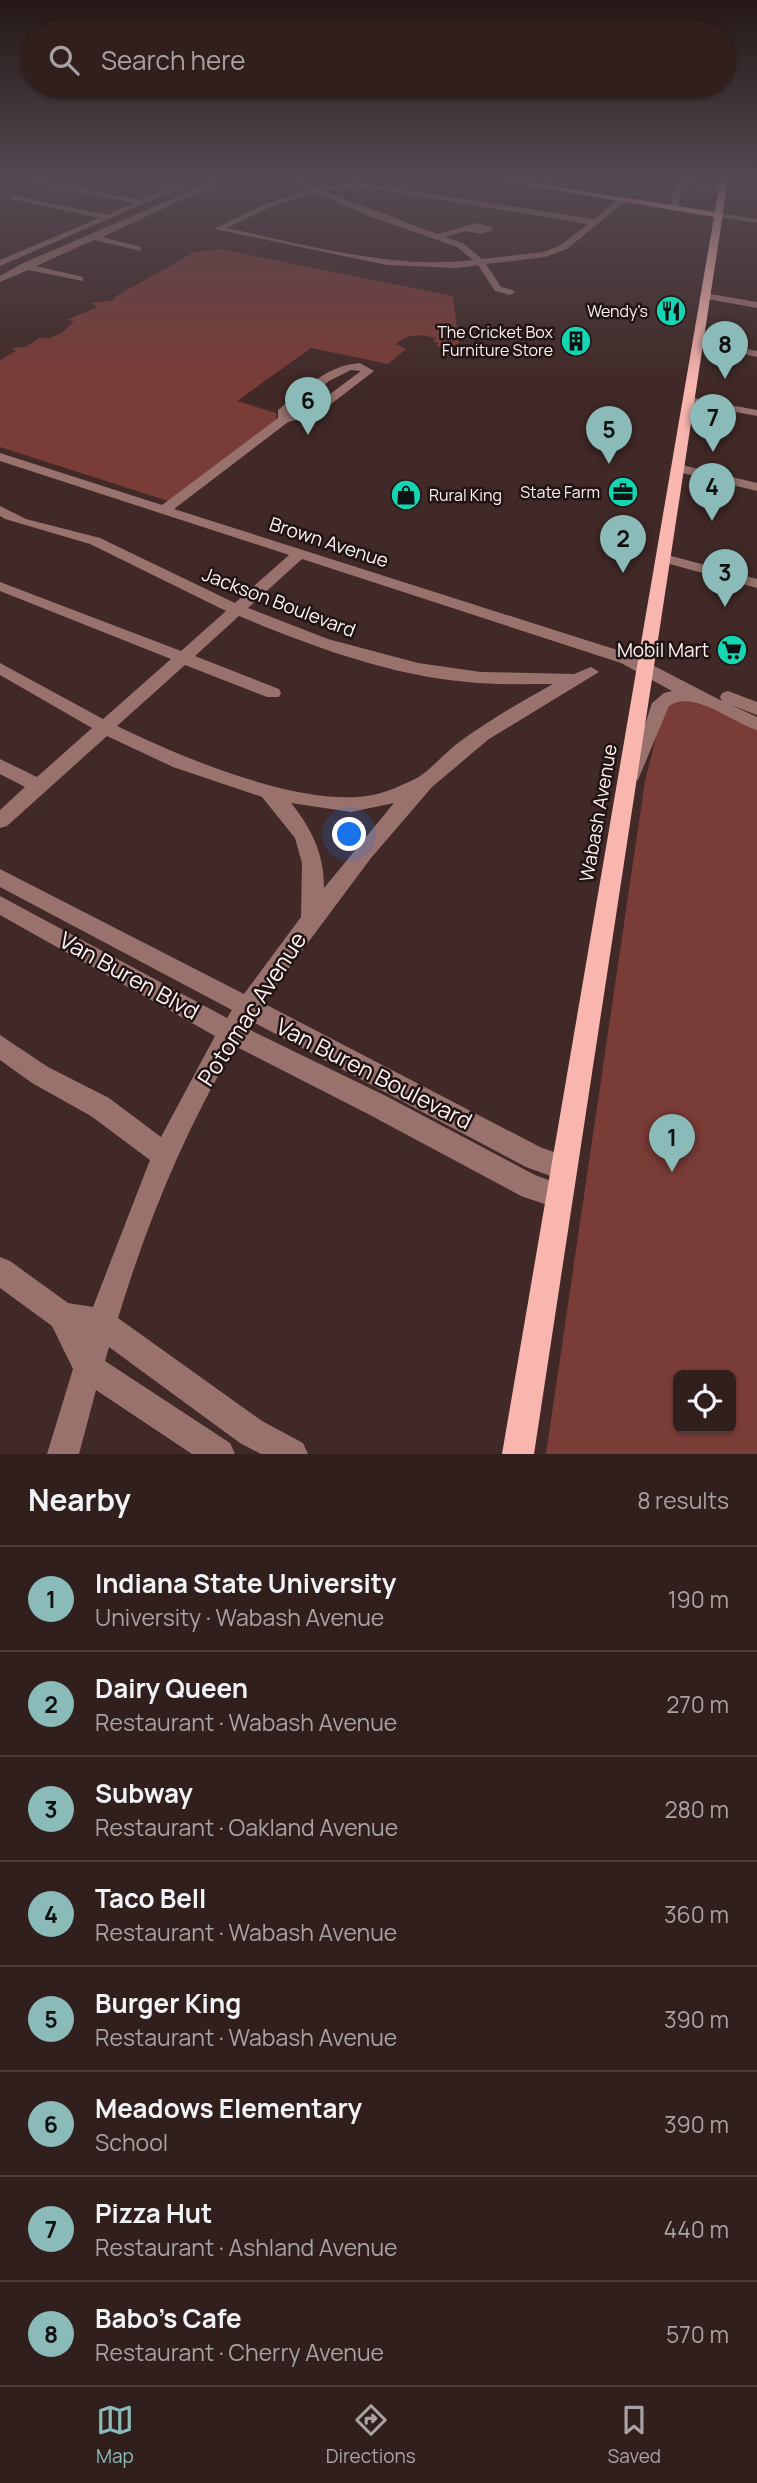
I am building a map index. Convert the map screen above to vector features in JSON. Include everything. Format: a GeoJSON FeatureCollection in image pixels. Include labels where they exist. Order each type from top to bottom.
{"type":"FeatureCollection","features":[{"type":"Feature","properties":{"kind":"main road","name":"Wabash Avenue"},"geometry":{"type":"LineString","coordinates":[[517,1454],[713,248]]}},
{"type":"Feature","properties":{"kind":"street"},"geometry":{"type":"LineString","coordinates":[[1,262],[35,248]]}},
{"type":"Feature","properties":{"kind":"street"},"geometry":{"type":"LineString","coordinates":[[0,279],[69,248]]}},
{"type":"Feature","properties":{"kind":"street"},"geometry":{"type":"LineString","coordinates":[[315,248],[387,262],[435,265],[545,254],[562,248]]}},
{"type":"Feature","properties":{"kind":"street"},"geometry":{"type":"LineString","coordinates":[[463,248],[480,262],[498,289],[510,292]]}},
{"type":"Feature","properties":{"kind":"street"},"geometry":{"type":"LineString","coordinates":[[1,262],[80,279]]}},
{"type":"Feature","properties":{"kind":"street"},"geometry":{"type":"LineString","coordinates":[[705,296],[757,305]]}},
{"type":"Feature","properties":{"kind":"street"},"geometry":{"type":"LineString","coordinates":[[698,342],[757,354]]}},
{"type":"Feature","properties":{"kind":"street"},"geometry":{"type":"LineString","coordinates":[[164,510],[284,419],[314,412],[369,370],[359,365],[343,367],[282,412],[284,419]]}},
{"type":"Feature","properties":{"kind":"street"},"geometry":{"type":"LineString","coordinates":[[688,400],[757,413]]}},
{"type":"Feature","properties":{"kind":"street","name":"Brown Avenue"},"geometry":{"type":"LineString","coordinates":[[2,462],[164,510],[646,667],[672,673],[756,718]]}},
{"type":"Feature","properties":{"kind":"street"},"geometry":{"type":"LineString","coordinates":[[678,468],[757,487]]}},
{"type":"Feature","properties":{"kind":"street","name":"Jackson Boulevard"},"geometry":{"type":"LineString","coordinates":[[0,510],[22,523]]}},
{"type":"Feature","properties":{"kind":"street","name":"Jackson Boulevard"},"geometry":{"type":"LineString","coordinates":[[0,523],[22,523],[60,529],[93,540],[198,593],[327,645],[451,675],[512,680],[584,675]]}},
{"type":"Feature","properties":{"kind":"street"},"geometry":{"type":"LineString","coordinates":[[0,821],[298,555]]}},
{"type":"Feature","properties":{"kind":"street"},"geometry":{"type":"LineString","coordinates":[[664,558],[757,584]]}},
{"type":"Feature","properties":{"kind":"street"},"geometry":{"type":"LineString","coordinates":[[0,586],[274,693]]}},
{"type":"Feature","properties":{"kind":"street","name":"Brown Avenue"},"geometry":{"type":"LineString","coordinates":[[646,667],[671,684],[756,718]]}},
{"type":"Feature","properties":{"kind":"street"},"geometry":{"type":"LineString","coordinates":[[0,668],[67,709],[105,728],[189,765],[269,792],[335,805],[361,804],[390,797],[425,781]]}},
{"type":"Feature","properties":{"kind":"street","name":"Potomac Avenue"},"geometry":{"type":"LineString","coordinates":[[63,1454],[100,1323],[152,1184],[199,1087],[247,1009],[311,919],[425,781],[526,705],[584,675]]}},
{"type":"Feature","properties":{"kind":"street"},"geometry":{"type":"LineString","coordinates":[[512,680],[527,696],[526,705]]}},
{"type":"Feature","properties":{"kind":"street"},"geometry":{"type":"LineString","coordinates":[[628,780],[653,728],[661,703],[678,695],[703,697]]}},
{"type":"Feature","properties":{"kind":"street"},"geometry":{"type":"LineString","coordinates":[[0,766],[39,786]]}},
{"type":"Feature","properties":{"kind":"street"},"geometry":{"type":"LineString","coordinates":[[269,792],[297,825],[313,857],[311,919]]}},
{"type":"Feature","properties":{"kind":"street","name":"Van Buren Boulevard"},"geometry":{"type":"LineString","coordinates":[[0,877],[535,1158],[564,1168]]}},
{"type":"Feature","properties":{"kind":"street","name":"Van Buren Blvd"},"geometry":{"type":"LineString","coordinates":[[0,905],[232,1033],[377,1105],[530,1186],[559,1196]]}},
{"type":"Feature","properties":{"kind":"street"},"geometry":{"type":"LineString","coordinates":[[0,1046],[40,1075],[100,1107],[166,1156]]}},
{"type":"Feature","properties":{"kind":"street"},"geometry":{"type":"LineString","coordinates":[[0,1271],[62,1316],[100,1323],[251,1432],[284,1452]]}},
{"type":"Feature","properties":{"kind":"street"},"geometry":{"type":"LineString","coordinates":[[62,1316],[87,1367],[219,1454]]}},
{"type":"Feature","properties":{"kind":"shaded area"},"geometry":{"type":"Polygon","coordinates":[[[219,249],[453,296],[459,346],[455,350],[436,346],[439,343],[433,341],[436,338],[410,336],[396,344],[406,349],[388,364],[311,348],[237,401],[276,413],[276,420],[168,501],[0,447],[0,360],[16,351],[12,348],[25,347],[40,338],[50,338],[63,332],[74,321],[67,320],[97,307],[91,303],[116,300],[113,298],[193,253],[219,249]]]}},
{"type":"Feature","properties":{"kind":"shaded area"},"geometry":{"type":"Polygon","coordinates":[[[678,700],[705,702],[757,729],[757,1454],[546,1454],[645,781],[662,714],[668,704],[678,700]]]}},
{"type":"Feature","properties":{"kind":"place","name":"Wendy's"},"geometry":{"type":"Point","coordinates":[671,311]}},
{"type":"Feature","properties":{"kind":"place","name":"The Cricket Box Furniture Store"},"geometry":{"type":"Point","coordinates":[576,341]}},
{"type":"Feature","properties":{"kind":"place","name":"Babo's Cafe"},"geometry":{"type":"Point","coordinates":[725,379]}},
{"type":"Feature","properties":{"kind":"place","name":"Meadows Elementary"},"geometry":{"type":"Point","coordinates":[308,435]}},
{"type":"Feature","properties":{"kind":"place","name":"Pizza Hut"},"geometry":{"type":"Point","coordinates":[713,452]}},
{"type":"Feature","properties":{"kind":"place","name":"Burger King"},"geometry":{"type":"Point","coordinates":[609,464]}},
{"type":"Feature","properties":{"kind":"place","name":"State Farm"},"geometry":{"type":"Point","coordinates":[623,492]}},
{"type":"Feature","properties":{"kind":"place","name":"Rural King"},"geometry":{"type":"Point","coordinates":[406,495]}},
{"type":"Feature","properties":{"kind":"place","name":"Taco Bell"},"geometry":{"type":"Point","coordinates":[712,521]}},
{"type":"Feature","properties":{"kind":"place","name":"Dairy Queen"},"geometry":{"type":"Point","coordinates":[623,573]}},
{"type":"Feature","properties":{"kind":"place","name":"Subway"},"geometry":{"type":"Point","coordinates":[725,607]}},
{"type":"Feature","properties":{"kind":"place","name":"Mobil Mart"},"geometry":{"type":"Point","coordinates":[732,650]}},
{"type":"Feature","properties":{"kind":"place","name":"Indiana State University"},"geometry":{"type":"Point","coordinates":[672,1172]}}]}
